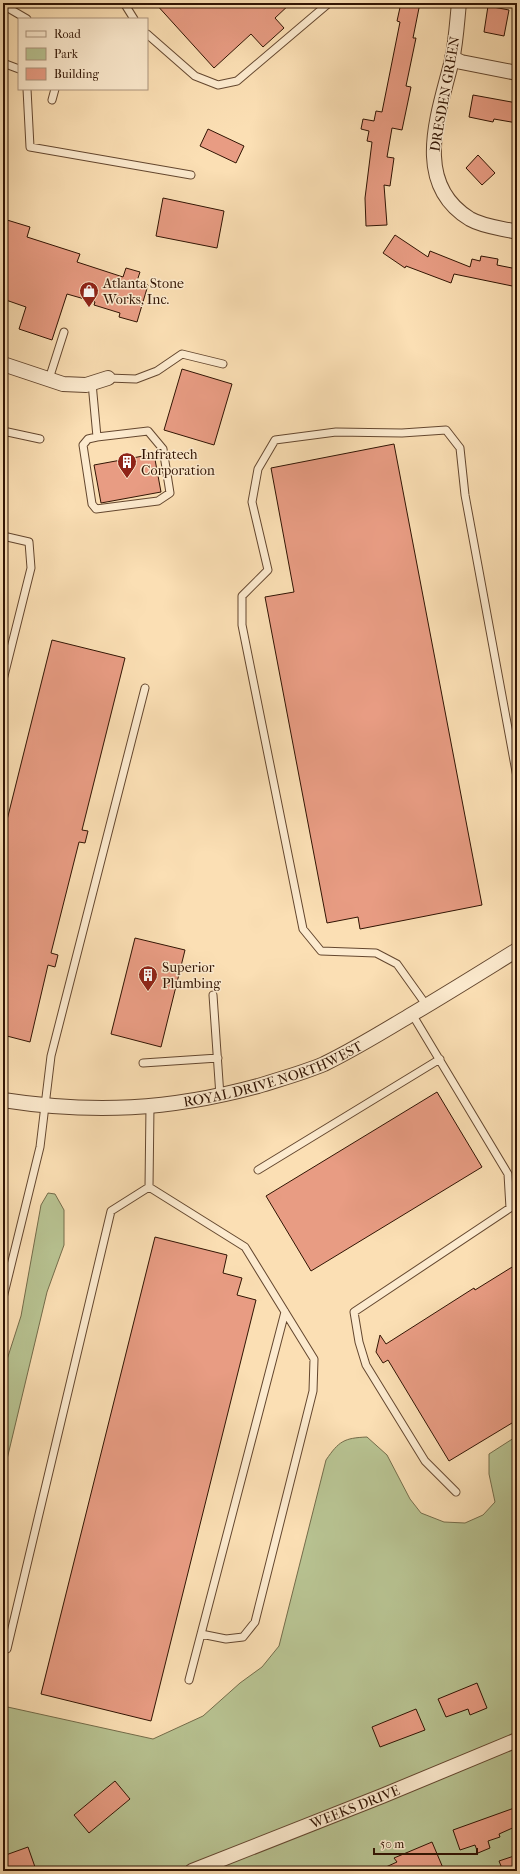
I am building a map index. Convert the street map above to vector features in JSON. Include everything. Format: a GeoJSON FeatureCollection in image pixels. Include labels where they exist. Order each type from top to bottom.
{"type":"FeatureCollection","features":[{"type":"Feature","properties":{"kind":"street","name":"DRESDEN GREEN"},"geometry":{"type":"LineString","coordinates":[[459,3],[452,58],[442,98],[433,146],[435,171],[446,196],[457,209],[470,219],[480,224],[517,232]]}},
{"type":"Feature","properties":{"kind":"street"},"geometry":{"type":"LineString","coordinates":[[452,58],[461,62],[517,73]]}},
{"type":"Feature","properties":{"kind":"street"},"geometry":{"type":"LineString","coordinates":[[3,364],[63,384],[86,385],[108,378]]}},
{"type":"Feature","properties":{"kind":"street","name":"ROYAL DRIVE NORTHWEST"},"geometry":{"type":"LineString","coordinates":[[3,1100],[44,1106],[116,1109],[150,1106],[220,1096],[288,1077],[323,1064],[373,1039],[517,950]]}},
{"type":"Feature","properties":{"kind":"street","name":"WEEKS DRIVE"},"geometry":{"type":"LineString","coordinates":[[192,1871],[382,1796],[517,1740]]}},
{"type":"Feature","properties":{"kind":"lane"},"geometry":{"type":"LineString","coordinates":[[124,3],[133,18]]}},
{"type":"Feature","properties":{"kind":"lane"},"geometry":{"type":"LineString","coordinates":[[148,35],[195,76],[218,85],[236,81],[330,3]]}},
{"type":"Feature","properties":{"kind":"lane"},"geometry":{"type":"LineString","coordinates":[[3,5],[25,18]]}},
{"type":"Feature","properties":{"kind":"lane"},"geometry":{"type":"LineString","coordinates":[[3,63],[18,69]]}},
{"type":"Feature","properties":{"kind":"lane"},"geometry":{"type":"LineString","coordinates":[[27,90],[30,147],[192,175]]}},
{"type":"Feature","properties":{"kind":"lane"},"geometry":{"type":"LineString","coordinates":[[52,100],[55,90]]}},
{"type":"Feature","properties":{"kind":"lane"},"geometry":{"type":"LineString","coordinates":[[49,379],[64,332]]}},
{"type":"Feature","properties":{"kind":"lane"},"geometry":{"type":"LineString","coordinates":[[108,378],[136,379],[157,371],[182,354],[223,364]]}},
{"type":"Feature","properties":{"kind":"lane"},"geometry":{"type":"LineString","coordinates":[[92,383],[97,437]]}},
{"type":"Feature","properties":{"kind":"lane"},"geometry":{"type":"LineString","coordinates":[[427,1006],[397,964],[376,952],[321,951],[303,929],[295,899],[242,625],[242,596],[268,570],[252,502],[258,469],[276,440],[336,432],[402,433],[446,430],[460,448],[465,495],[517,777]]}},
{"type":"Feature","properties":{"kind":"lane"},"geometry":{"type":"LineString","coordinates":[[3,431],[40,440]]}},
{"type":"Feature","properties":{"kind":"lane"},"geometry":{"type":"LineString","coordinates":[[148,431],[164,449],[170,493],[158,501],[96,509],[92,504],[83,445],[88,439],[97,437],[148,431]]}},
{"type":"Feature","properties":{"kind":"lane"},"geometry":{"type":"LineString","coordinates":[[3,536],[29,542],[30,568],[3,680]]}},
{"type":"Feature","properties":{"kind":"lane"},"geometry":{"type":"LineString","coordinates":[[3,1298],[40,1147],[51,1056],[145,688]]}},
{"type":"Feature","properties":{"kind":"lane"},"geometry":{"type":"LineString","coordinates":[[214,995],[220,1096]]}},
{"type":"Feature","properties":{"kind":"lane"},"geometry":{"type":"LineString","coordinates":[[412,1014],[508,1174],[514,1210],[354,1312],[359,1342],[366,1365],[424,1461],[456,1492]]}},
{"type":"Feature","properties":{"kind":"lane"},"geometry":{"type":"LineString","coordinates":[[143,1064],[218,1058]]}},
{"type":"Feature","properties":{"kind":"lane"},"geometry":{"type":"LineString","coordinates":[[258,1170],[440,1059]]}},
{"type":"Feature","properties":{"kind":"lane"},"geometry":{"type":"LineString","coordinates":[[149,1187],[150,1106]]}},
{"type":"Feature","properties":{"kind":"lane"},"geometry":{"type":"LineString","coordinates":[[149,1187],[245,1247],[314,1359],[313,1390],[255,1622],[243,1637],[226,1639],[201,1634]]}},
{"type":"Feature","properties":{"kind":"lane"},"geometry":{"type":"LineString","coordinates":[[6,1649],[111,1211],[149,1187]]}},
{"type":"Feature","properties":{"kind":"lane"},"geometry":{"type":"LineString","coordinates":[[189,1680],[285,1312]]}},
{"type":"Feature","properties":{"kind":"green space"},"geometry":{"type":"Polygon","coordinates":[[[48,1193],[55,1194],[64,1210],[64,1245],[47,1292],[3,1476],[3,1372],[21,1316],[41,1205],[48,1193]]]}},
{"type":"Feature","properties":{"kind":"green space"},"geometry":{"type":"Polygon","coordinates":[[[517,1436],[517,1871],[3,1871],[3,1706],[153,1739],[203,1716],[240,1683],[262,1667],[279,1646],[326,1460],[339,1445],[353,1438],[367,1437],[387,1455],[410,1499],[421,1513],[444,1522],[465,1523],[483,1515],[495,1502],[489,1474],[489,1454],[517,1436]]]}},
{"type":"Feature","properties":{"kind":"building"},"geometry":{"type":"Polygon","coordinates":[[[155,3],[291,3],[275,18],[284,28],[263,47],[251,34],[214,68],[155,3]]]}},
{"type":"Feature","properties":{"kind":"building"},"geometry":{"type":"Polygon","coordinates":[[[401,3],[420,3],[413,38],[416,38],[406,86],[411,87],[402,130],[392,128],[387,157],[394,158],[390,186],[384,185],[387,225],[366,226],[365,198],[372,142],[367,141],[369,131],[361,129],[363,119],[374,121],[376,111],[382,112],[400,22],[397,21],[401,3]]]}},
{"type":"Feature","properties":{"kind":"building"},"geometry":{"type":"Polygon","coordinates":[[[488,6],[509,10],[504,36],[484,32],[488,6]]]}},
{"type":"Feature","properties":{"kind":"building"},"geometry":{"type":"Polygon","coordinates":[[[473,95],[517,103],[517,123],[494,119],[493,122],[469,117],[473,95]]]}},
{"type":"Feature","properties":{"kind":"building"},"geometry":{"type":"Polygon","coordinates":[[[208,129],[244,146],[236,163],[200,146],[208,129]]]}},
{"type":"Feature","properties":{"kind":"building"},"geometry":{"type":"Polygon","coordinates":[[[478,155],[495,173],[482,185],[466,168],[478,155]]]}},
{"type":"Feature","properties":{"kind":"building"},"geometry":{"type":"Polygon","coordinates":[[[163,198],[224,211],[217,248],[156,236],[163,198]]]}},
{"type":"Feature","properties":{"kind":"building"},"geometry":{"type":"Polygon","coordinates":[[[7,220],[30,227],[27,237],[80,254],[77,262],[123,277],[126,268],[140,272],[137,281],[148,285],[137,322],[119,317],[120,313],[94,305],[95,302],[67,294],[52,340],[19,329],[26,307],[3,299],[3,233],[7,220]]]}},
{"type":"Feature","properties":{"kind":"building"},"geometry":{"type":"Polygon","coordinates":[[[395,235],[428,257],[430,251],[470,267],[472,259],[480,261],[481,256],[498,259],[497,265],[517,269],[517,287],[454,274],[451,283],[406,266],[405,268],[383,253],[395,235]]]}},
{"type":"Feature","properties":{"kind":"building"},"geometry":{"type":"Polygon","coordinates":[[[182,369],[232,384],[214,445],[164,430],[182,369]]]}},
{"type":"Feature","properties":{"kind":"building"},"geometry":{"type":"Polygon","coordinates":[[[394,444],[482,905],[360,929],[358,917],[327,923],[265,597],[294,592],[271,468],[394,444]]]}},
{"type":"Feature","properties":{"kind":"building","name":"Infratech Corporation"},"geometry":{"type":"Polygon","coordinates":[[[154,454],[161,492],[101,503],[94,465],[154,454]]]}},
{"type":"Feature","properties":{"kind":"building"},"geometry":{"type":"Polygon","coordinates":[[[52,640],[125,658],[82,830],[88,831],[85,843],[79,842],[51,953],[58,955],[55,967],[48,965],[30,1042],[3,1035],[3,836],[52,640]]]}},
{"type":"Feature","properties":{"kind":"building","name":"Superior Plumbing"},"geometry":{"type":"Polygon","coordinates":[[[135,938],[185,950],[161,1047],[111,1034],[135,938]]]}},
{"type":"Feature","properties":{"kind":"building"},"geometry":{"type":"Polygon","coordinates":[[[437,1092],[482,1167],[311,1271],[266,1196],[437,1092]]]}},
{"type":"Feature","properties":{"kind":"building"},"geometry":{"type":"Polygon","coordinates":[[[155,1237],[227,1255],[223,1273],[242,1278],[237,1295],[256,1300],[151,1721],[41,1694],[155,1237]]]}},
{"type":"Feature","properties":{"kind":"building"},"geometry":{"type":"Polygon","coordinates":[[[517,1264],[517,1420],[449,1461],[388,1360],[383,1363],[376,1352],[380,1335],[386,1344],[474,1288],[475,1290],[517,1264]]]}},
{"type":"Feature","properties":{"kind":"building"},"geometry":{"type":"Polygon","coordinates":[[[477,1683],[487,1708],[470,1715],[468,1709],[446,1717],[438,1699],[477,1683]]]}},
{"type":"Feature","properties":{"kind":"building"},"geometry":{"type":"Polygon","coordinates":[[[416,1709],[425,1730],[380,1747],[372,1727],[416,1709]]]}},
{"type":"Feature","properties":{"kind":"building"},"geometry":{"type":"Polygon","coordinates":[[[115,1781],[130,1799],[89,1833],[74,1815],[115,1781]]]}},
{"type":"Feature","properties":{"kind":"building"},"geometry":{"type":"Polygon","coordinates":[[[517,1807],[517,1826],[499,1834],[500,1837],[488,1841],[490,1848],[478,1853],[475,1845],[460,1850],[453,1830],[517,1807]]]}},
{"type":"Feature","properties":{"kind":"building"},"geometry":{"type":"Polygon","coordinates":[[[432,1842],[443,1868],[435,1871],[429,1871],[428,1867],[419,1871],[377,1871],[397,1862],[394,1858],[432,1842]]]}},
{"type":"Feature","properties":{"kind":"building"},"geometry":{"type":"Polygon","coordinates":[[[28,1847],[35,1867],[22,1871],[3,1871],[3,1856],[28,1847]]]}},
{"type":"Feature","properties":{"kind":"building"},"geometry":{"type":"Polygon","coordinates":[[[517,1855],[517,1871],[503,1871],[499,1861],[517,1855]]]}},
{"type":"Feature","properties":{"kind":"place","name":"Atlanta Stone Works, Inc."},"geometry":{"type":"Point","coordinates":[89,308]}},
{"type":"Feature","properties":{"kind":"place","name":"Infratech Corporation"},"geometry":{"type":"Point","coordinates":[127,479]}},
{"type":"Feature","properties":{"kind":"place","name":"Superior Plumbing"},"geometry":{"type":"Point","coordinates":[148,992]}}]}
